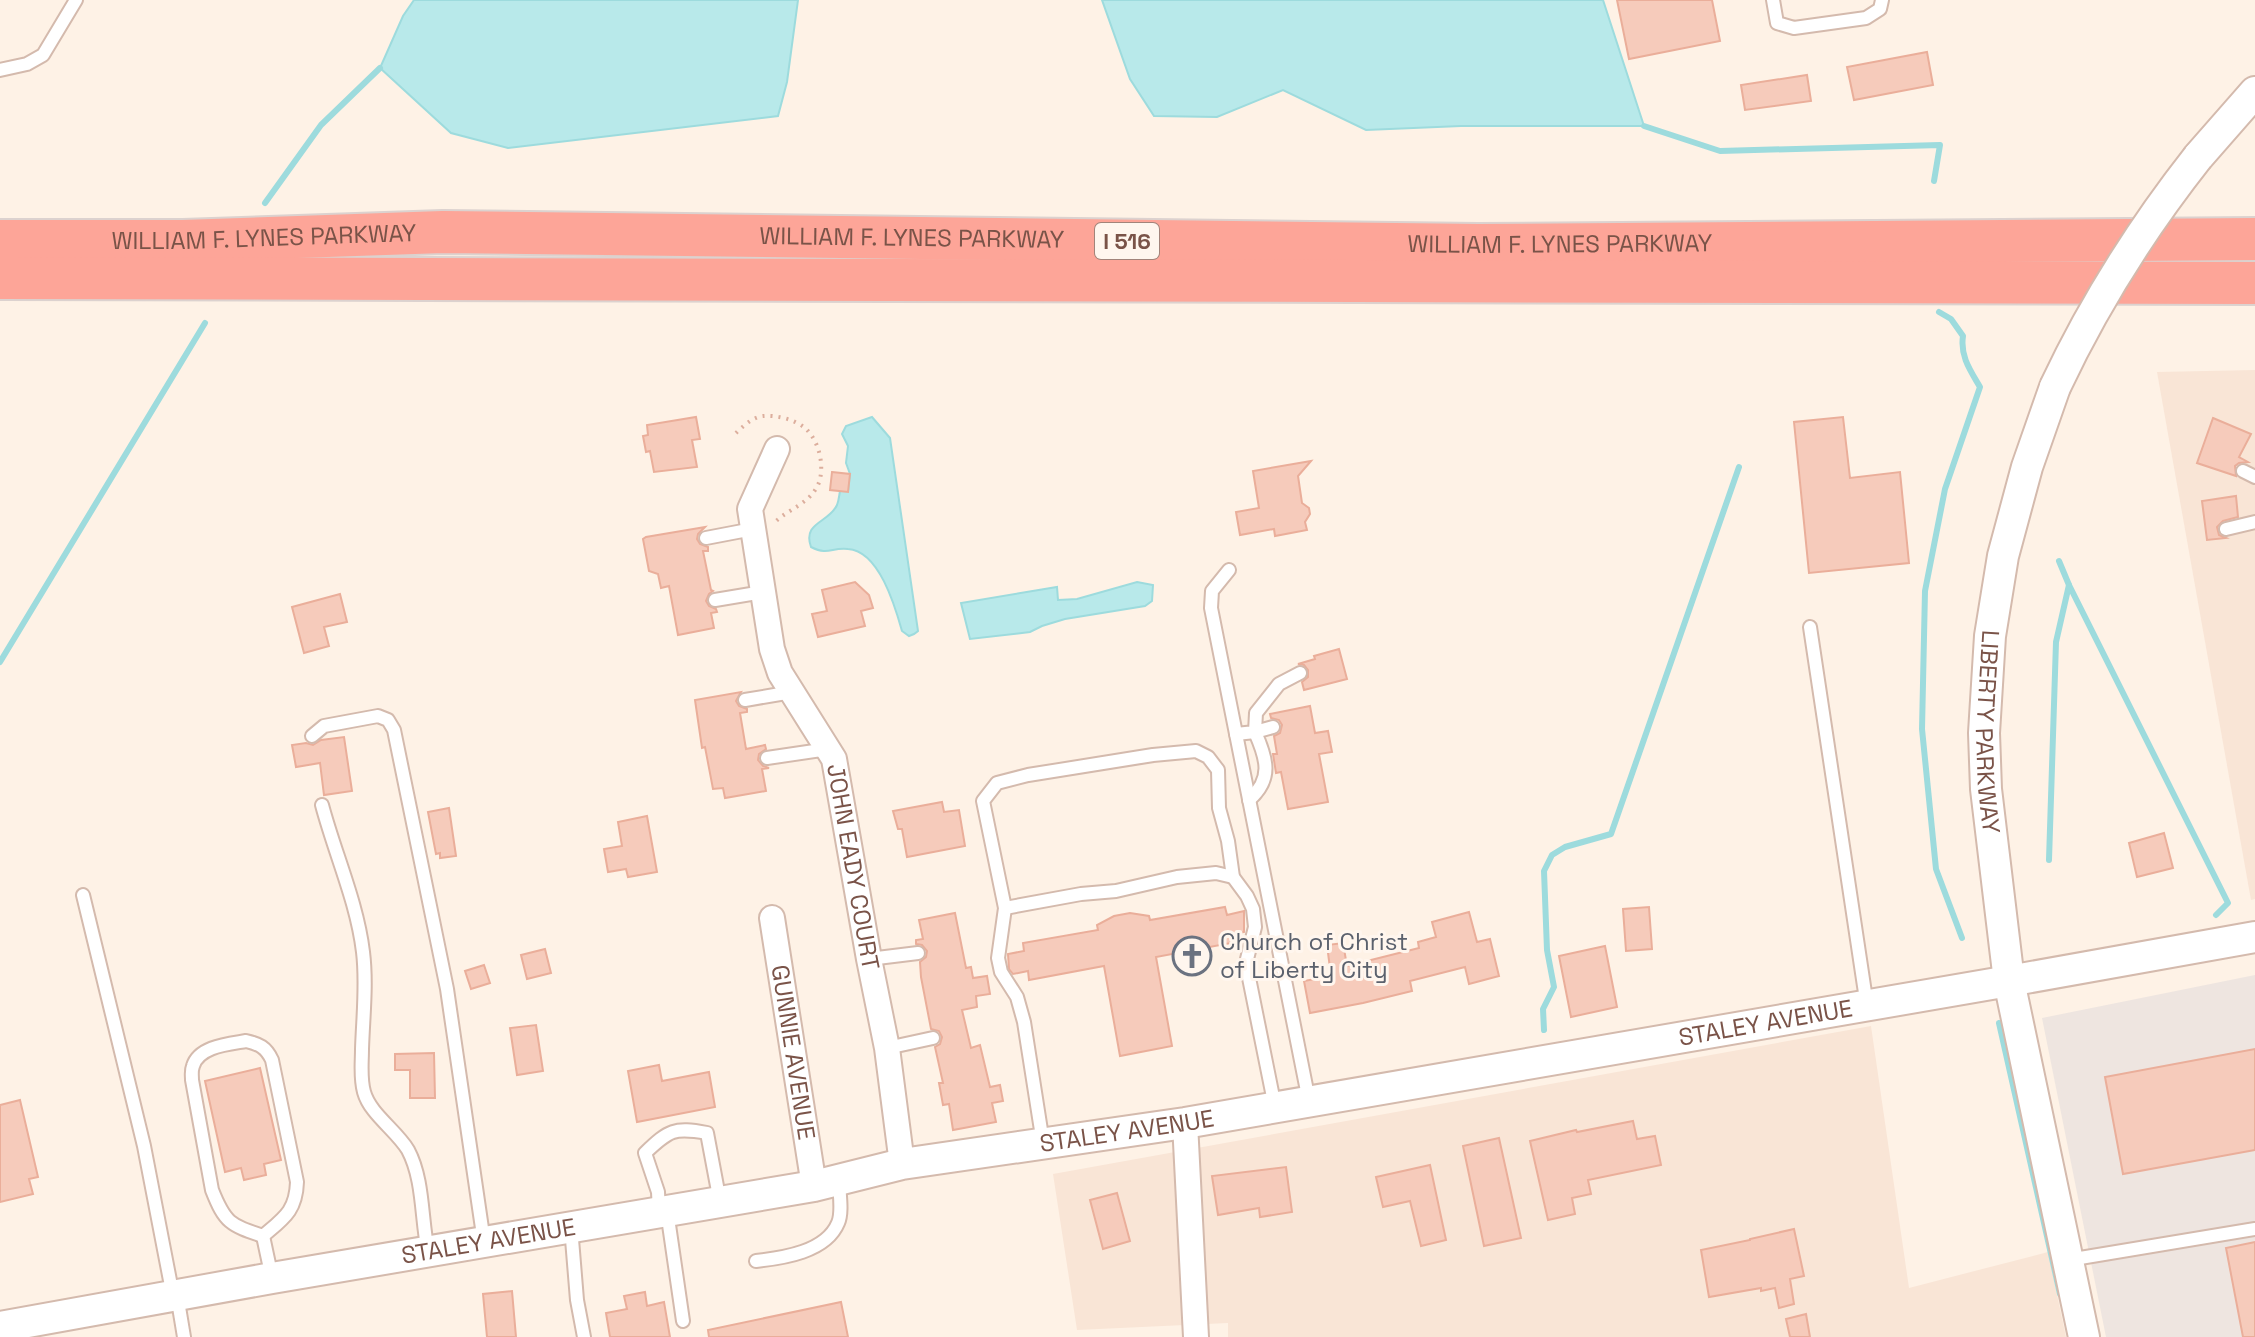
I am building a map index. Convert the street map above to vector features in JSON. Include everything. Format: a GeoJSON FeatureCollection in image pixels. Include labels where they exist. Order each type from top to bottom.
{"type":"FeatureCollection","features":[{"type":"Feature","properties":{"kind":"highway","name":"WILLIAM F. LYNES PARKWAY"},"geometry":{"type":"LineString","coordinates":[[0,241],[183,241],[443,232],[1478,245],[2255,239]]}},
{"type":"Feature","properties":{"kind":"highway","name":"WILLIAM F. LYNES PARKWAY"},"geometry":{"type":"LineString","coordinates":[[0,278],[2255,283]]}},
{"type":"Feature","properties":{"kind":"street","name":"LIBERTY PARKWAY"},"geometry":{"type":"LineString","coordinates":[[2084,1337],[2009,981],[1986,789],[1984,733],[1990,636],[2003,556],[2027,467],[2055,387],[2076,343],[2119,268],[2169,195],[2255,92]]}},
{"type":"Feature","properties":{"kind":"street","name":"JOHN EADY COURT"},"geometry":{"type":"LineString","coordinates":[[777,449],[750,509],[763,526],[763,592],[772,649],[780,673],[834,759],[887,1048],[902,1164]]}},
{"type":"Feature","properties":{"kind":"street","name":"GUNNIE AVENUE"},"geometry":{"type":"LineString","coordinates":[[772,918],[827,1183]]}},
{"type":"Feature","properties":{"kind":"street","name":"STALEY AVENUE"},"geometry":{"type":"LineString","coordinates":[[0,1327],[827,1183],[902,1164],[1185,1123],[2255,937]]}},
{"type":"Feature","properties":{"kind":"street"},"geometry":{"type":"LineString","coordinates":[[1185,1123],[1196,1337]]}},
{"type":"Feature","properties":{"kind":"lane"},"geometry":{"type":"LineString","coordinates":[[0,70],[27,64],[43,55],[76,0]]}},
{"type":"Feature","properties":{"kind":"lane"},"geometry":{"type":"LineString","coordinates":[[1773,0],[1777,23],[1794,28],[1866,18],[1880,9],[1882,0]]}},
{"type":"Feature","properties":{"kind":"lane"},"geometry":{"type":"LineString","coordinates":[[2226,529],[2255,522]]}},
{"type":"Feature","properties":{"kind":"lane"},"geometry":{"type":"LineString","coordinates":[[706,538],[763,526]]}},
{"type":"Feature","properties":{"kind":"lane"},"geometry":{"type":"LineString","coordinates":[[1229,570],[1212,591],[1211,608],[1309,1101]]}},
{"type":"Feature","properties":{"kind":"lane"},"geometry":{"type":"LineString","coordinates":[[715,600],[763,592]]}},
{"type":"Feature","properties":{"kind":"lane"},"geometry":{"type":"LineString","coordinates":[[1810,627],[1867,1006]]}},
{"type":"Feature","properties":{"kind":"lane"},"geometry":{"type":"LineString","coordinates":[[1249,800],[1261,789],[1265,778],[1264,752],[1255,732],[1256,713],[1279,684],[1300,673]]}},
{"type":"Feature","properties":{"kind":"lane"},"geometry":{"type":"LineString","coordinates":[[745,700],[792,692]]}},
{"type":"Feature","properties":{"kind":"lane"},"geometry":{"type":"LineString","coordinates":[[312,736],[324,726],[378,716],[388,720],[394,730],[447,989],[484,1242]]}},
{"type":"Feature","properties":{"kind":"lane"},"geometry":{"type":"LineString","coordinates":[[1236,734],[1273,727]]}},
{"type":"Feature","properties":{"kind":"lane"},"geometry":{"type":"LineString","coordinates":[[767,758],[828,749]]}},
{"type":"Feature","properties":{"kind":"lane"},"geometry":{"type":"LineString","coordinates":[[1043,1143],[1024,1022],[1017,997],[1001,972],[998,958],[1005,908],[983,801],[997,783],[1153,755],[1196,751],[1208,757],[1218,770],[1219,808],[1233,877],[1253,909],[1255,927],[1246,963],[1275,1107]]}},
{"type":"Feature","properties":{"kind":"lane"},"geometry":{"type":"LineString","coordinates":[[322,805],[350,894],[363,952],[363,1089],[367,1100],[412,1160],[428,1251]]}},
{"type":"Feature","properties":{"kind":"lane"},"geometry":{"type":"LineString","coordinates":[[1005,908],[1116,891],[1177,877],[1216,873],[1233,877]]}},
{"type":"Feature","properties":{"kind":"lane"},"geometry":{"type":"LineString","coordinates":[[83,895],[144,1146],[184,1337]]}},
{"type":"Feature","properties":{"kind":"lane"},"geometry":{"type":"LineString","coordinates":[[869,959],[918,953]]}},
{"type":"Feature","properties":{"kind":"lane"},"geometry":{"type":"LineString","coordinates":[[887,1048],[933,1038]]}},
{"type":"Feature","properties":{"kind":"lane"},"geometry":{"type":"LineString","coordinates":[[246,1041],[261,1045],[272,1060],[297,1182],[293,1207],[263,1236],[233,1225],[223,1216],[212,1190],[192,1080],[193,1066],[199,1056],[219,1046],[246,1041]]}},
{"type":"Feature","properties":{"kind":"lane"},"geometry":{"type":"LineString","coordinates":[[683,1321],[663,1211],[645,1153],[663,1136],[682,1129],[707,1133],[720,1202]]}},
{"type":"Feature","properties":{"kind":"lane"},"geometry":{"type":"LineString","coordinates":[[756,1261],[814,1247],[830,1236],[839,1221],[827,1183]]}},
{"type":"Feature","properties":{"kind":"lane"},"geometry":{"type":"LineString","coordinates":[[571,1227],[577,1300],[584,1337]]}},
{"type":"Feature","properties":{"kind":"lane"},"geometry":{"type":"LineString","coordinates":[[2068,1260],[2255,1229]]}},
{"type":"Feature","properties":{"kind":"lane"},"geometry":{"type":"LineString","coordinates":[[263,1236],[272,1278]]}},
{"type":"Feature","properties":{"kind":"path"},"geometry":{"type":"LineString","coordinates":[[736,433],[760,416],[785,418],[806,429],[822,459],[819,484],[808,499],[763,526]]}},
{"type":"Feature","properties":{"kind":"shaded area"},"geometry":{"type":"Polygon","coordinates":[[[2255,370],[2255,899],[2251,900],[2157,372],[2255,370]]]}},
{"type":"Feature","properties":{"kind":"shaded area"},"geometry":{"type":"Polygon","coordinates":[[[2255,975],[2255,1337],[2106,1337],[2042,1018],[2255,975]]]}},
{"type":"Feature","properties":{"kind":"shaded area"},"geometry":{"type":"Polygon","coordinates":[[[1871,1026],[1909,1288],[2048,1252],[2066,1337],[1228,1337],[1228,1323],[1077,1330],[1053,1174],[1871,1026]]]}},
{"type":"Feature","properties":{"kind":"water"},"geometry":{"type":"Polygon","coordinates":[[[414,0],[798,0],[787,82],[778,116],[508,148],[451,133],[380,68],[403,16],[414,0]]]}},
{"type":"Feature","properties":{"kind":"water"},"geometry":{"type":"Polygon","coordinates":[[[1102,0],[1603,0],[1644,126],[1461,126],[1366,130],[1283,90],[1217,117],[1154,116],[1130,79],[1102,0]]]}},
{"type":"Feature","properties":{"kind":"water"},"geometry":{"type":"Polygon","coordinates":[[[872,417],[890,438],[918,631],[909,636],[902,631],[884,581],[869,559],[848,549],[817,550],[811,547],[809,539],[813,527],[833,511],[840,491],[848,491],[848,446],[842,434],[846,426],[872,417]]]}},
{"type":"Feature","properties":{"kind":"water"},"geometry":{"type":"Polygon","coordinates":[[[1137,582],[1153,585],[1152,601],[1145,606],[1065,619],[1030,632],[970,639],[961,603],[1057,587],[1058,600],[1077,599],[1137,582]]]}},
{"type":"Feature","properties":{"kind":"building"},"geometry":{"type":"Polygon","coordinates":[[[1617,0],[1712,0],[1720,41],[1629,59],[1617,0]]]}},
{"type":"Feature","properties":{"kind":"building"},"geometry":{"type":"Polygon","coordinates":[[[1927,52],[1933,85],[1854,100],[1847,67],[1927,52]]]}},
{"type":"Feature","properties":{"kind":"building"},"geometry":{"type":"Polygon","coordinates":[[[1807,75],[1811,101],[1745,110],[1741,85],[1807,75]]]}},
{"type":"Feature","properties":{"kind":"building"},"geometry":{"type":"Polygon","coordinates":[[[696,417],[700,439],[692,440],[697,467],[654,472],[643,436],[648,435],[647,425],[696,417]]]}},
{"type":"Feature","properties":{"kind":"building"},"geometry":{"type":"Polygon","coordinates":[[[1843,417],[1850,478],[1900,472],[1909,563],[1809,573],[1794,422],[1843,417]]]}},
{"type":"Feature","properties":{"kind":"building"},"geometry":{"type":"Polygon","coordinates":[[[2213,418],[2251,434],[2239,457],[2248,462],[2235,466],[2236,476],[2197,463],[2213,418]]]}},
{"type":"Feature","properties":{"kind":"building"},"geometry":{"type":"Polygon","coordinates":[[[1311,461],[1298,476],[1302,503],[1309,508],[1310,514],[1305,522],[1307,530],[1275,536],[1274,529],[1240,535],[1236,512],[1259,508],[1253,471],[1311,461]]]}},
{"type":"Feature","properties":{"kind":"building"},"geometry":{"type":"Polygon","coordinates":[[[832,472],[850,474],[848,492],[830,490],[832,472]]]}},
{"type":"Feature","properties":{"kind":"building"},"geometry":{"type":"Polygon","coordinates":[[[2236,496],[2238,517],[2223,521],[2217,527],[2219,535],[2226,538],[2207,540],[2202,501],[2236,496]]]}},
{"type":"Feature","properties":{"kind":"building"},"geometry":{"type":"Polygon","coordinates":[[[705,527],[697,539],[708,547],[708,551],[703,551],[713,591],[706,601],[717,612],[711,613],[714,628],[678,635],[669,586],[661,588],[658,574],[649,571],[643,539],[705,527]]]}},
{"type":"Feature","properties":{"kind":"building"},"geometry":{"type":"Polygon","coordinates":[[[855,582],[869,595],[873,608],[861,611],[865,626],[818,637],[812,614],[827,611],[822,590],[855,582]]]}},
{"type":"Feature","properties":{"kind":"building"},"geometry":{"type":"Polygon","coordinates":[[[340,594],[347,622],[324,627],[329,646],[304,653],[292,607],[340,594]]]}},
{"type":"Feature","properties":{"kind":"building"},"geometry":{"type":"Polygon","coordinates":[[[1339,649],[1347,679],[1304,690],[1302,682],[1308,677],[1308,670],[1298,664],[1339,649]]]}},
{"type":"Feature","properties":{"kind":"building"},"geometry":{"type":"Polygon","coordinates":[[[741,692],[736,701],[747,709],[747,712],[740,713],[746,749],[765,745],[766,749],[759,754],[758,760],[769,768],[762,769],[766,791],[725,798],[723,788],[713,789],[705,747],[702,748],[695,700],[741,692]]]}},
{"type":"Feature","properties":{"kind":"building"},"geometry":{"type":"Polygon","coordinates":[[[1310,706],[1315,733],[1328,731],[1332,752],[1319,754],[1328,802],[1288,809],[1281,772],[1276,773],[1273,754],[1277,754],[1274,736],[1280,733],[1282,725],[1270,714],[1310,706]]]}},
{"type":"Feature","properties":{"kind":"building"},"geometry":{"type":"Polygon","coordinates":[[[344,737],[352,791],[324,795],[320,763],[296,767],[292,745],[313,745],[321,740],[344,737]]]}},
{"type":"Feature","properties":{"kind":"building"},"geometry":{"type":"Polygon","coordinates":[[[942,802],[944,812],[959,810],[965,846],[907,857],[902,829],[898,829],[893,811],[942,802]]]}},
{"type":"Feature","properties":{"kind":"building"},"geometry":{"type":"Polygon","coordinates":[[[449,808],[456,856],[440,858],[440,853],[436,854],[428,812],[449,808]]]}},
{"type":"Feature","properties":{"kind":"building"},"geometry":{"type":"Polygon","coordinates":[[[647,816],[657,872],[628,877],[626,869],[608,872],[604,849],[622,846],[618,822],[647,816]]]}},
{"type":"Feature","properties":{"kind":"building"},"geometry":{"type":"Polygon","coordinates":[[[2164,833],[2173,868],[2137,877],[2129,843],[2164,833]]]}},
{"type":"Feature","properties":{"kind":"building"},"geometry":{"type":"Polygon","coordinates":[[[1225,907],[1227,915],[1244,911],[1244,932],[1230,935],[1231,943],[1156,957],[1172,1046],[1120,1056],[1104,966],[1029,980],[1028,971],[1013,974],[1009,969],[1008,954],[1024,951],[1023,943],[1098,930],[1097,925],[1114,916],[1130,913],[1149,916],[1150,920],[1225,907]]]}},
{"type":"Feature","properties":{"kind":"building"},"geometry":{"type":"Polygon","coordinates":[[[1649,907],[1652,949],[1626,951],[1623,909],[1649,907]]]}},
{"type":"Feature","properties":{"kind":"building"},"geometry":{"type":"Polygon","coordinates":[[[1469,912],[1477,942],[1490,939],[1499,976],[1469,984],[1465,967],[1410,981],[1412,991],[1310,1013],[1304,981],[1331,976],[1327,945],[1343,943],[1347,966],[1419,948],[1418,942],[1436,937],[1432,922],[1469,912]]]}},
{"type":"Feature","properties":{"kind":"building"},"geometry":{"type":"Polygon","coordinates":[[[955,913],[966,968],[971,967],[973,978],[987,976],[990,994],[976,996],[977,1007],[962,1010],[971,1048],[980,1045],[990,1087],[1000,1085],[1003,1101],[992,1103],[996,1122],[953,1130],[949,1104],[943,1105],[939,1083],[943,1083],[935,1047],[942,1037],[939,1031],[931,1029],[921,977],[920,962],[927,951],[916,944],[916,940],[923,939],[919,920],[955,913]]]}},
{"type":"Feature","properties":{"kind":"building"},"geometry":{"type":"Polygon","coordinates":[[[1605,946],[1617,1007],[1571,1017],[1559,956],[1605,946]]]}},
{"type":"Feature","properties":{"kind":"building"},"geometry":{"type":"Polygon","coordinates":[[[545,949],[551,973],[527,979],[521,955],[545,949]]]}},
{"type":"Feature","properties":{"kind":"building"},"geometry":{"type":"Polygon","coordinates":[[[484,965],[490,983],[471,989],[465,971],[484,965]]]}},
{"type":"Feature","properties":{"kind":"building"},"geometry":{"type":"Polygon","coordinates":[[[536,1025],[543,1071],[517,1075],[510,1028],[536,1025]]]}},
{"type":"Feature","properties":{"kind":"building"},"geometry":{"type":"Polygon","coordinates":[[[2255,1049],[2255,1150],[2123,1174],[2105,1077],[2255,1049]]]}},
{"type":"Feature","properties":{"kind":"building"},"geometry":{"type":"Polygon","coordinates":[[[434,1053],[435,1098],[410,1098],[410,1070],[395,1070],[395,1054],[434,1053]]]}},
{"type":"Feature","properties":{"kind":"building"},"geometry":{"type":"Polygon","coordinates":[[[659,1065],[662,1081],[709,1072],[715,1107],[637,1122],[628,1071],[659,1065]]]}},
{"type":"Feature","properties":{"kind":"building"},"geometry":{"type":"Polygon","coordinates":[[[260,1068],[281,1160],[264,1164],[266,1175],[244,1180],[241,1168],[225,1172],[205,1081],[260,1068]]]}},
{"type":"Feature","properties":{"kind":"building"},"geometry":{"type":"Polygon","coordinates":[[[20,1100],[38,1177],[29,1179],[33,1194],[0,1202],[0,1105],[20,1100]]]}},
{"type":"Feature","properties":{"kind":"building"},"geometry":{"type":"Polygon","coordinates":[[[1633,1121],[1637,1139],[1655,1136],[1661,1165],[1588,1180],[1591,1194],[1572,1198],[1575,1214],[1548,1220],[1530,1141],[1633,1121]]]}},
{"type":"Feature","properties":{"kind":"building"},"geometry":{"type":"Polygon","coordinates":[[[1499,1138],[1521,1238],[1484,1246],[1463,1146],[1499,1138]]]}},
{"type":"Feature","properties":{"kind":"building"},"geometry":{"type":"Polygon","coordinates":[[[1430,1165],[1446,1240],[1421,1246],[1410,1201],[1383,1207],[1376,1177],[1430,1165]]]}},
{"type":"Feature","properties":{"kind":"building"},"geometry":{"type":"Polygon","coordinates":[[[1286,1167],[1292,1212],[1260,1217],[1259,1208],[1218,1215],[1212,1176],[1286,1167]]]}},
{"type":"Feature","properties":{"kind":"building"},"geometry":{"type":"Polygon","coordinates":[[[1117,1193],[1130,1241],[1103,1249],[1090,1200],[1117,1193]]]}},
{"type":"Feature","properties":{"kind":"building"},"geometry":{"type":"Polygon","coordinates":[[[1794,1229],[1804,1276],[1790,1279],[1794,1304],[1779,1308],[1775,1288],[1709,1297],[1701,1250],[1794,1229]]]}},
{"type":"Feature","properties":{"kind":"building"},"geometry":{"type":"Polygon","coordinates":[[[2255,1242],[2255,1337],[2243,1337],[2226,1248],[2255,1242]]]}},
{"type":"Feature","properties":{"kind":"building"},"geometry":{"type":"Polygon","coordinates":[[[512,1291],[516,1337],[487,1337],[483,1294],[512,1291]]]}},
{"type":"Feature","properties":{"kind":"building"},"geometry":{"type":"Polygon","coordinates":[[[645,1292],[647,1306],[664,1302],[670,1337],[610,1337],[606,1313],[627,1309],[624,1296],[645,1292]]]}},
{"type":"Feature","properties":{"kind":"building"},"geometry":{"type":"Polygon","coordinates":[[[841,1302],[848,1337],[709,1337],[708,1330],[841,1302]]]}},
{"type":"Feature","properties":{"kind":"building"},"geometry":{"type":"Polygon","coordinates":[[[1806,1314],[1810,1337],[1790,1337],[1786,1319],[1806,1314]]]}},
{"type":"Feature","properties":{"kind":"waterway"},"geometry":{"type":"LineString","coordinates":[[265,203],[321,125],[380,68]]}},
{"type":"Feature","properties":{"kind":"waterway"},"geometry":{"type":"LineString","coordinates":[[1644,126],[1720,151],[1940,145],[1934,181]]}},
{"type":"Feature","properties":{"kind":"waterway"},"geometry":{"type":"LineString","coordinates":[[1939,312],[1951,319],[1963,336],[1964,356],[1980,387],[1945,489],[1925,591],[1922,729],[1936,869],[1962,938]]}},
{"type":"Feature","properties":{"kind":"waterway"},"geometry":{"type":"LineString","coordinates":[[0,662],[205,323]]}},
{"type":"Feature","properties":{"kind":"waterway"},"geometry":{"type":"LineString","coordinates":[[1544,1030],[1543,1009],[1554,987],[1547,950],[1544,871],[1552,855],[1565,847],[1611,834],[1739,467]]}},
{"type":"Feature","properties":{"kind":"waterway"},"geometry":{"type":"LineString","coordinates":[[2059,561],[2228,903],[2216,915]]}},
{"type":"Feature","properties":{"kind":"waterway"},"geometry":{"type":"LineString","coordinates":[[2049,860],[2056,642],[2069,585]]}},
{"type":"Feature","properties":{"kind":"waterway"},"geometry":{"type":"LineString","coordinates":[[1999,1023],[2060,1294]]}},
{"type":"Feature","properties":{"kind":"place","name":"Church of Christ of Liberty City"},"geometry":{"type":"Point","coordinates":[1192,956]}}]}
